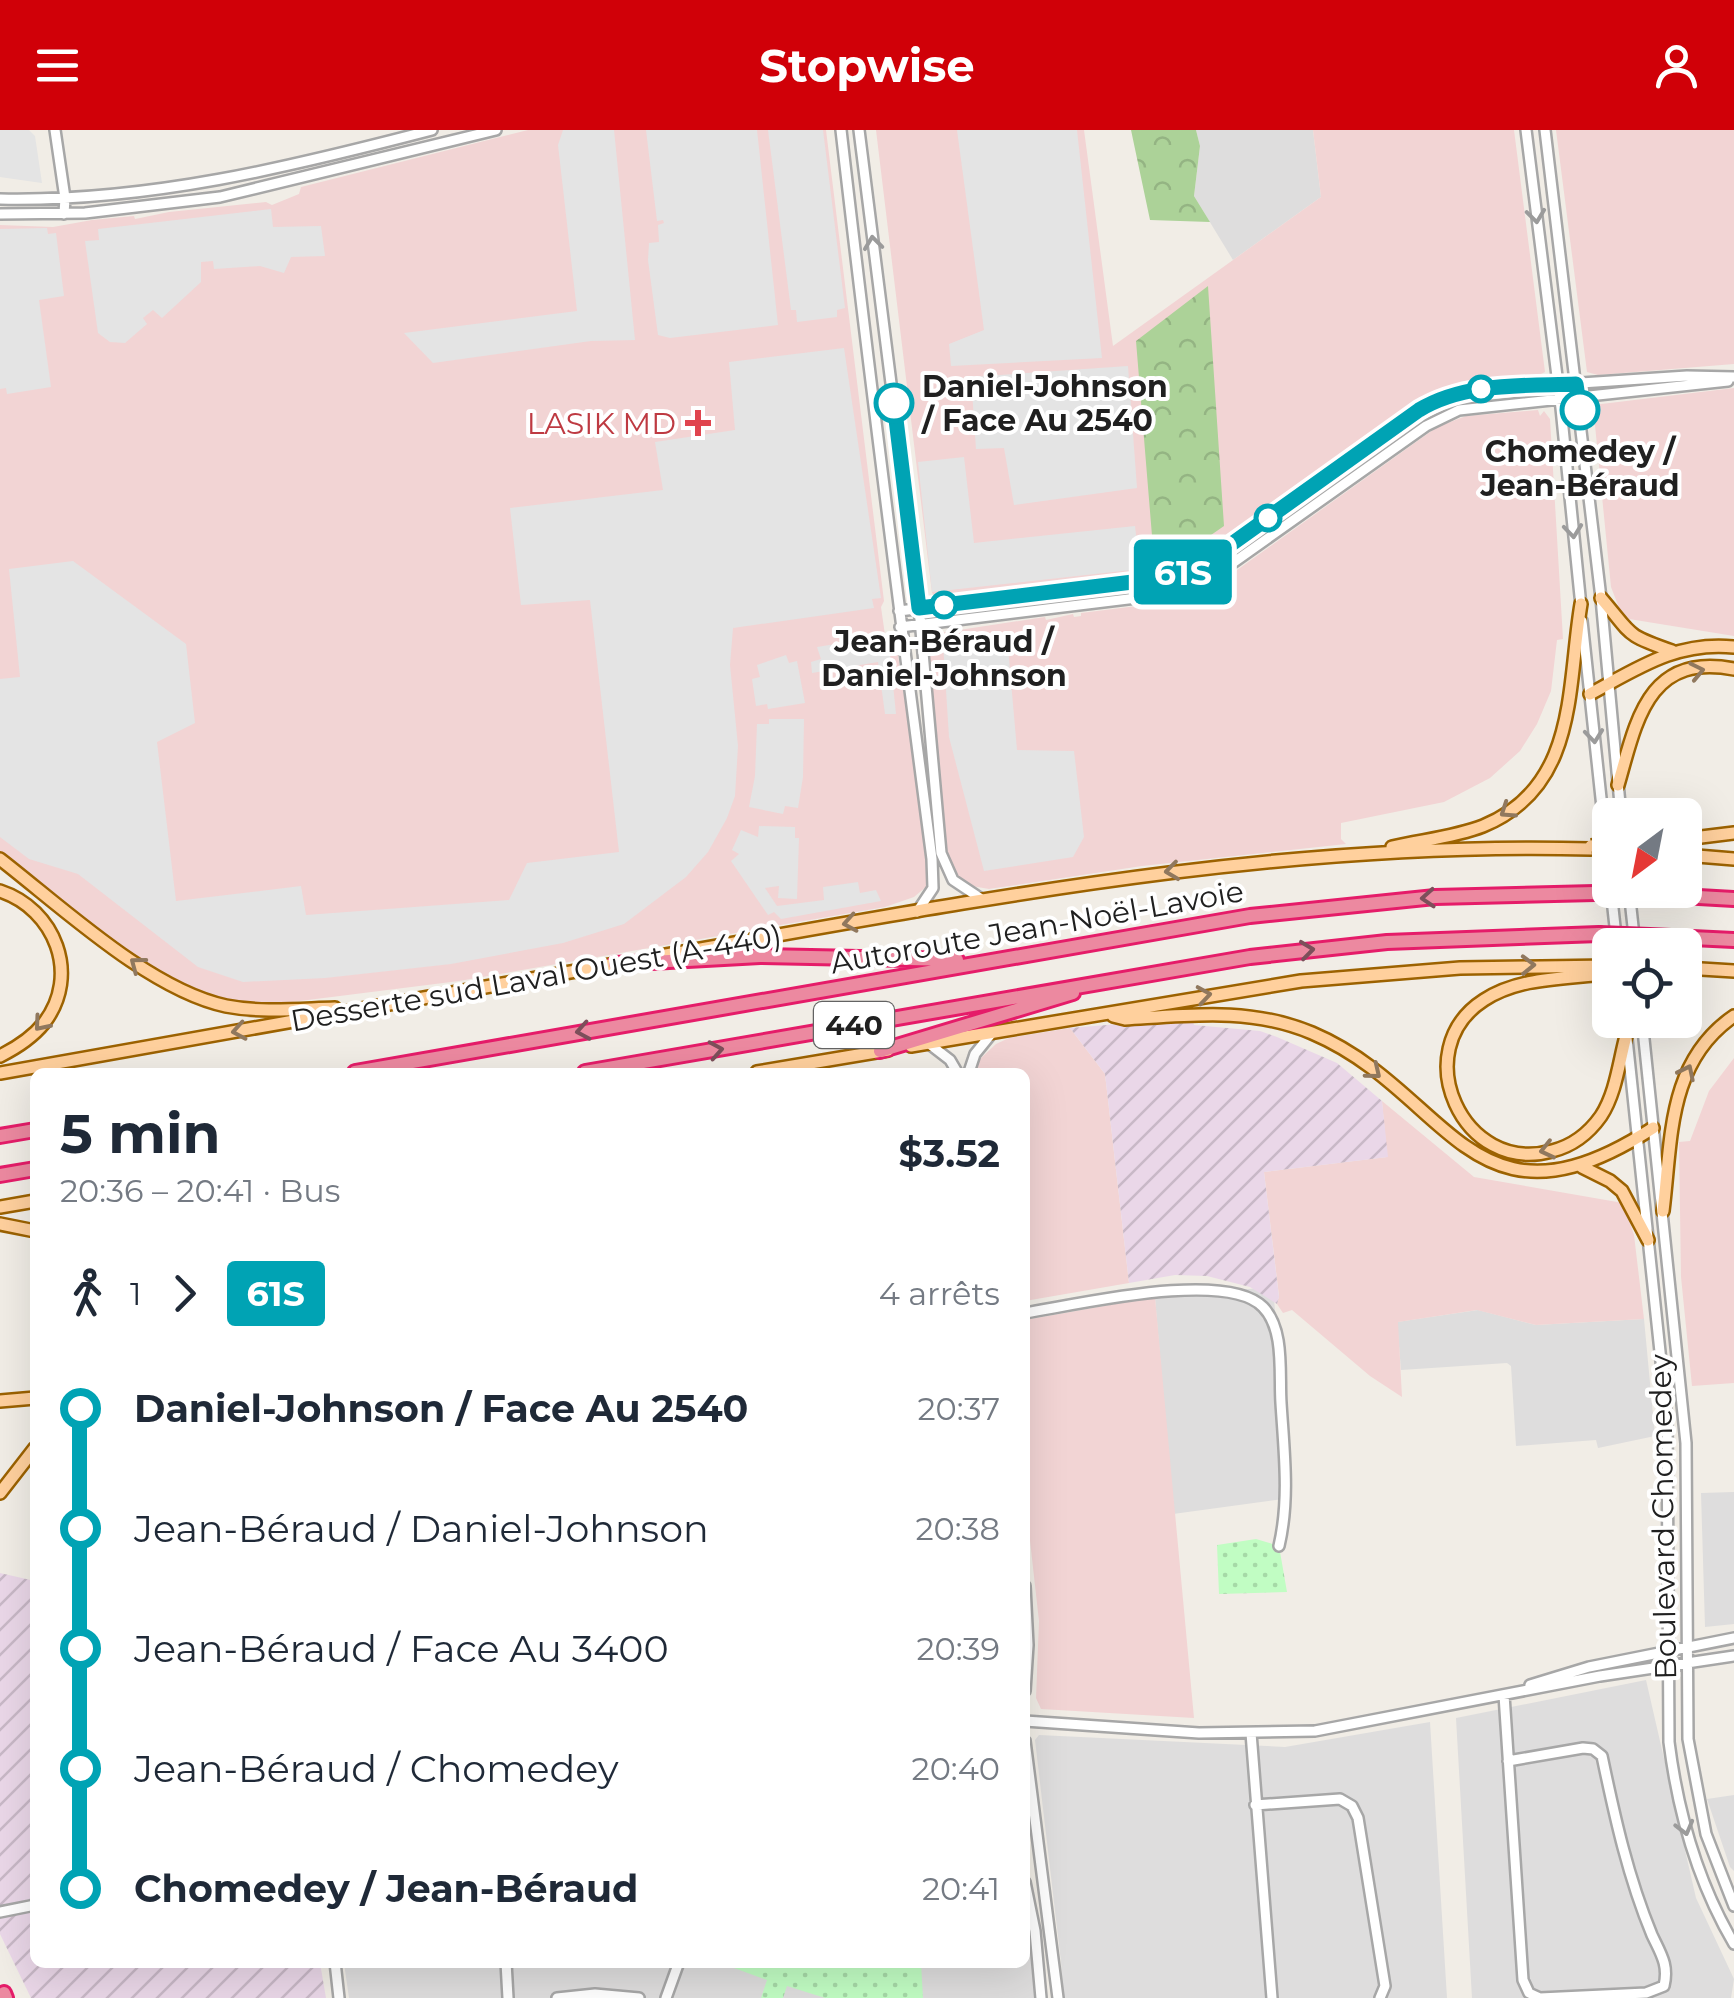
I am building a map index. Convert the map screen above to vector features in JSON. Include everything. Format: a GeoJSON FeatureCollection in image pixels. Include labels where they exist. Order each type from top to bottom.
{"type":"FeatureCollection","features":[{"type":"Feature","properties":{"kind":"highway","name":"Autoroute Jean-Noël-Lavoie"},"geometry":{"type":"LineString","coordinates":[[378,1068],[1196,924],[1326,906],[1454,896],[1595,893],[1734,899]]}},
{"type":"Feature","properties":{"kind":"highway","name":"440"},"geometry":{"type":"LineString","coordinates":[[608,1068],[1250,957],[1376,942],[1599,934],[1734,940]]}},
{"type":"Feature","properties":{"kind":"highway"},"geometry":{"type":"LineString","coordinates":[[615,964],[760,956],[989,960]]}},
{"type":"Feature","properties":{"kind":"highway"},"geometry":{"type":"LineString","coordinates":[[880,1051],[1123,978]]}},
{"type":"Feature","properties":{"kind":"highway"},"geometry":{"type":"LineString","coordinates":[[0,1136],[30,1131]]}},
{"type":"Feature","properties":{"kind":"highway"},"geometry":{"type":"LineString","coordinates":[[0,1175],[30,1170]]}},
{"type":"Feature","properties":{"kind":"main road"},"geometry":{"type":"LineString","coordinates":[[1600,598],[1630,635],[1672,651]]}},
{"type":"Feature","properties":{"kind":"main road"},"geometry":{"type":"LineString","coordinates":[[1367,854],[1484,825],[1514,808],[1536,786],[1554,760],[1565,728],[1581,604]]}},
{"type":"Feature","properties":{"kind":"main road"},"geometry":{"type":"LineString","coordinates":[[1590,694],[1672,651],[1734,647]]}},
{"type":"Feature","properties":{"kind":"main road"},"geometry":{"type":"LineString","coordinates":[[1618,786],[1634,723],[1654,691],[1688,671],[1712,667],[1734,670]]}},
{"type":"Feature","properties":{"kind":"main road"},"geometry":{"type":"LineString","coordinates":[[1702,837],[1734,833]]}},
{"type":"Feature","properties":{"kind":"main road","name":"Desserte sud Laval Ouest (A-440)"},"geometry":{"type":"LineString","coordinates":[[0,1073],[983,900],[1172,871],[1367,854],[1592,848]]}},
{"type":"Feature","properties":{"kind":"main road"},"geometry":{"type":"LineString","coordinates":[[1702,857],[1734,860]]}},
{"type":"Feature","properties":{"kind":"main road"},"geometry":{"type":"LineString","coordinates":[[0,859],[148,973],[190,995],[259,1010],[369,1008]]}},
{"type":"Feature","properties":{"kind":"main road"},"geometry":{"type":"LineString","coordinates":[[0,890],[18,898],[40,916],[55,939],[62,973],[56,1002],[46,1021],[24,1042],[0,1056]]}},
{"type":"Feature","properties":{"kind":"main road"},"geometry":{"type":"LineString","coordinates":[[780,1068],[1109,1015],[1183,998],[1347,976],[1477,967],[1592,969]]}},
{"type":"Feature","properties":{"kind":"main road"},"geometry":{"type":"LineString","coordinates":[[1702,969],[1734,971]]}},
{"type":"Feature","properties":{"kind":"main road"},"geometry":{"type":"LineString","coordinates":[[1592,971],[1527,983],[1503,990],[1478,1004],[1457,1028],[1449,1049],[1446,1071],[1452,1100],[1470,1128],[1497,1148],[1528,1154],[1559,1149],[1583,1136],[1600,1116],[1609,1100],[1625,1038]]}},
{"type":"Feature","properties":{"kind":"main road"},"geometry":{"type":"LineString","coordinates":[[1109,1015],[1125,1019],[1224,1013],[1290,1025],[1328,1040],[1354,1056],[1478,1157],[1522,1169],[1582,1166],[1654,1128]]}},
{"type":"Feature","properties":{"kind":"main road"},"geometry":{"type":"LineString","coordinates":[[1663,1211],[1673,1116],[1681,1081],[1705,1042],[1734,1016]]}},
{"type":"Feature","properties":{"kind":"main road"},"geometry":{"type":"LineString","coordinates":[[1582,1166],[1618,1187],[1648,1240]]}},
{"type":"Feature","properties":{"kind":"main road"},"geometry":{"type":"LineString","coordinates":[[0,1207],[30,1202]]}},
{"type":"Feature","properties":{"kind":"main road"},"geometry":{"type":"LineString","coordinates":[[0,1224],[30,1231]]}},
{"type":"Feature","properties":{"kind":"main road"},"geometry":{"type":"LineString","coordinates":[[0,1401],[30,1398]]}},
{"type":"Feature","properties":{"kind":"main road"},"geometry":{"type":"LineString","coordinates":[[0,1494],[30,1455]]}},
{"type":"Feature","properties":{"kind":"street"},"geometry":{"type":"LineString","coordinates":[[56,130],[68,214]]}},
{"type":"Feature","properties":{"kind":"street"},"geometry":{"type":"LineString","coordinates":[[0,199],[160,190],[222,180],[432,130]]}},
{"type":"Feature","properties":{"kind":"street"},"geometry":{"type":"LineString","coordinates":[[0,214],[68,214],[230,195],[496,130]]}},
{"type":"Feature","properties":{"kind":"street"},"geometry":{"type":"LineString","coordinates":[[841,130],[934,878],[932,891],[917,912]]}},
{"type":"Feature","properties":{"kind":"street"},"geometry":{"type":"LineString","coordinates":[[859,130],[919,608],[942,859],[953,880],[983,900]]}},
{"type":"Feature","properties":{"kind":"street"},"geometry":{"type":"LineString","coordinates":[[1526,130],[1558,385],[1601,798]]}},
{"type":"Feature","properties":{"kind":"street"},"geometry":{"type":"LineString","coordinates":[[1545,130],[1578,397],[1619,798]]}},
{"type":"Feature","properties":{"kind":"street"},"geometry":{"type":"LineString","coordinates":[[899,611],[1149,580],[1184,572],[1232,544],[1432,402],[1476,390],[1734,378]]}},
{"type":"Feature","properties":{"kind":"street"},"geometry":{"type":"LineString","coordinates":[[900,626],[1140,598],[1192,587],[1220,572],[1443,416],[1474,408],[1734,378]]}},
{"type":"Feature","properties":{"kind":"street"},"geometry":{"type":"LineString","coordinates":[[969,1068],[974,1054],[992,1032]]}},
{"type":"Feature","properties":{"kind":"street","name":"Boulevard Chomedey"},"geometry":{"type":"LineString","coordinates":[[1626,1038],[1667,1418],[1669,1742],[1682,1814],[1701,1877],[1734,1944]]}},
{"type":"Feature","properties":{"kind":"street","name":"Boulevard Chomedey"},"geometry":{"type":"LineString","coordinates":[[1644,1038],[1686,1443],[1687,1731],[1706,1834],[1732,1898]]}},
{"type":"Feature","properties":{"kind":"street"},"geometry":{"type":"LineString","coordinates":[[928,1043],[955,1068]]}},
{"type":"Feature","properties":{"kind":"street"},"geometry":{"type":"LineString","coordinates":[[1030,1312],[1209,1288],[1242,1294],[1264,1307],[1277,1335],[1287,1513],[1279,1546]]}},
{"type":"Feature","properties":{"kind":"street"},"geometry":{"type":"LineString","coordinates":[[1504,1695],[1589,1667],[1734,1638]]}},
{"type":"Feature","properties":{"kind":"street"},"geometry":{"type":"LineString","coordinates":[[1030,1721],[1177,1732],[1325,1730],[1667,1665],[1734,1656]]}},
{"type":"Feature","properties":{"kind":"street"},"geometry":{"type":"LineString","coordinates":[[1504,1695],[1508,1760],[1522,1980],[1529,1993],[1540,1998],[1646,1993],[1664,1986],[1668,1970],[1628,1868],[1602,1756],[1583,1748],[1508,1760]]}},
{"type":"Feature","properties":{"kind":"street"},"geometry":{"type":"LineString","coordinates":[[1251,1734],[1272,1998]]}},
{"type":"Feature","properties":{"kind":"street"},"geometry":{"type":"LineString","coordinates":[[1030,1780],[1058,1998]]}},
{"type":"Feature","properties":{"kind":"street"},"geometry":{"type":"LineString","coordinates":[[1256,1804],[1340,1799],[1352,1806],[1358,1818],[1385,1987],[1380,1998]]}},
{"type":"Feature","properties":{"kind":"street"},"geometry":{"type":"LineString","coordinates":[[0,1912],[30,1905]]}},
{"type":"Feature","properties":{"kind":"street"},"geometry":{"type":"LineString","coordinates":[[1030,1906],[1042,1998]]}},
{"type":"Feature","properties":{"kind":"street"},"geometry":{"type":"LineString","coordinates":[[335,1968],[339,1998]]}},
{"type":"Feature","properties":{"kind":"street"},"geometry":{"type":"LineString","coordinates":[[506,1968],[508,1998]]}},
{"type":"Feature","properties":{"kind":"street"},"geometry":{"type":"LineString","coordinates":[[666,1998],[678,1968]]}},
{"type":"Feature","properties":{"kind":"street"},"geometry":{"type":"LineString","coordinates":[[557,1998],[594,1994],[639,1998]]}},
{"type":"Feature","properties":{"kind":"shaded area"},"geometry":{"type":"Polygon","coordinates":[[[0,130],[29,130],[35,136],[42,183],[0,177],[0,130]]]}},
{"type":"Feature","properties":{"kind":"shaded area"},"geometry":{"type":"Polygon","coordinates":[[[528,130],[826,130],[884,601],[881,607],[885,635],[897,649],[925,834],[927,886],[914,897],[885,907],[459,981],[268,1005],[206,997],[153,971],[0,853],[0,225],[53,227],[266,202],[272,205],[299,194],[301,187],[528,130]]]}},
{"type":"Feature","properties":{"kind":"shaded area"},"geometry":{"type":"Polygon","coordinates":[[[563,130],[614,130],[635,340],[591,341],[433,363],[404,333],[577,311],[558,145],[563,130]]]}},
{"type":"Feature","properties":{"kind":"shaded area"},"geometry":{"type":"Polygon","coordinates":[[[646,130],[757,130],[778,325],[670,338],[658,335],[648,260],[649,243],[659,242],[658,225],[664,223],[657,221],[646,130]]]}},
{"type":"Feature","properties":{"kind":"shaded area"},"geometry":{"type":"Polygon","coordinates":[[[768,130],[823,130],[845,308],[837,310],[837,317],[797,322],[796,310],[791,310],[768,130]]]}},
{"type":"Feature","properties":{"kind":"shaded area"},"geometry":{"type":"Polygon","coordinates":[[[876,130],[1084,130],[1113,346],[1321,197],[1313,130],[1514,130],[1545,372],[1533,378],[1457,385],[1421,399],[1213,549],[1177,567],[937,598],[932,593],[876,130]]]}},
{"type":"Feature","properties":{"kind":"shaded area"},"geometry":{"type":"Polygon","coordinates":[[[957,130],[1077,130],[1102,358],[951,366],[949,344],[984,330],[957,130]]]}},
{"type":"Feature","properties":{"kind":"shaded area"},"geometry":{"type":"Polygon","coordinates":[[[1196,130],[1313,130],[1321,197],[1233,260],[1194,196],[1200,146],[1196,130]]]}},
{"type":"Feature","properties":{"kind":"shaded area"},"geometry":{"type":"Polygon","coordinates":[[[1556,130],[1734,130],[1734,364],[1598,375],[1587,372],[1556,130]]]}},
{"type":"Feature","properties":{"kind":"shaded area"},"geometry":{"type":"Polygon","coordinates":[[[271,209],[273,227],[321,226],[325,256],[291,257],[284,273],[260,266],[214,269],[213,261],[201,262],[201,282],[162,318],[153,310],[143,318],[147,324],[125,343],[110,342],[98,333],[85,241],[99,240],[98,229],[271,209]]]}},
{"type":"Feature","properties":{"kind":"shaded area"},"geometry":{"type":"Polygon","coordinates":[[[47,228],[48,234],[56,233],[64,296],[39,300],[51,387],[7,394],[6,388],[0,389],[0,229],[47,228]]]}},
{"type":"Feature","properties":{"kind":"shaded area"},"geometry":{"type":"Polygon","coordinates":[[[844,348],[881,598],[872,599],[874,608],[733,628],[730,665],[738,746],[735,796],[727,818],[708,852],[686,877],[624,924],[563,943],[451,964],[325,978],[243,982],[198,967],[78,874],[29,859],[0,837],[0,679],[20,677],[9,569],[73,561],[186,644],[195,723],[157,742],[176,901],[301,886],[306,915],[509,900],[527,863],[619,852],[590,600],[521,605],[510,508],[663,490],[655,442],[735,430],[729,362],[844,348]]]}},
{"type":"Feature","properties":{"kind":"shaded area"},"geometry":{"type":"Polygon","coordinates":[[[1128,366],[1137,488],[1014,505],[1004,448],[976,449],[971,377],[1128,366]]]}},
{"type":"Feature","properties":{"kind":"shaded area"},"geometry":{"type":"Polygon","coordinates":[[[1734,388],[1734,636],[1623,618],[1611,587],[1593,405],[1734,388]]]}},
{"type":"Feature","properties":{"kind":"shaded area"},"geometry":{"type":"Polygon","coordinates":[[[1538,410],[1540,416],[1544,411],[1550,419],[1563,639],[1557,640],[1551,691],[1537,724],[1520,751],[1490,778],[1444,802],[1341,823],[1341,839],[1346,844],[1142,866],[989,889],[966,885],[952,872],[945,853],[926,646],[933,634],[1045,617],[1046,620],[1081,616],[1169,602],[1194,594],[1230,575],[1437,427],[1466,416],[1538,410]]]}},
{"type":"Feature","properties":{"kind":"shaded area"},"geometry":{"type":"Polygon","coordinates":[[[964,457],[974,543],[1135,526],[1140,569],[932,592],[918,462],[964,457]]]}},
{"type":"Feature","properties":{"kind":"shaded area"},"geometry":{"type":"Polygon","coordinates":[[[1007,636],[1017,750],[1074,751],[1084,837],[1073,857],[984,871],[949,737],[943,643],[1007,636]]]}},
{"type":"Feature","properties":{"kind":"shaded area"},"geometry":{"type":"Polygon","coordinates":[[[879,637],[881,646],[889,645],[896,714],[885,714],[878,662],[812,673],[811,662],[821,659],[817,647],[879,637]]]}},
{"type":"Feature","properties":{"kind":"shaded area"},"geometry":{"type":"Polygon","coordinates":[[[786,655],[789,663],[797,661],[805,703],[768,709],[767,704],[756,706],[752,679],[760,677],[757,665],[786,655]]]}},
{"type":"Feature","properties":{"kind":"shaded area"},"geometry":{"type":"Polygon","coordinates":[[[769,719],[804,719],[798,808],[785,806],[783,814],[749,807],[757,724],[769,724],[769,719]]]}},
{"type":"Feature","properties":{"kind":"shaded area"},"geometry":{"type":"Polygon","coordinates":[[[759,826],[795,827],[795,838],[799,838],[797,899],[778,898],[779,886],[765,888],[777,906],[824,900],[823,887],[858,882],[860,893],[876,890],[881,901],[781,919],[774,912],[768,915],[731,861],[739,854],[732,850],[741,830],[758,837],[759,826]]]}},
{"type":"Feature","properties":{"kind":"shaded area"},"geometry":{"type":"Polygon","coordinates":[[[1192,1018],[1194,1025],[1260,1031],[1337,1063],[1382,1101],[1388,1157],[1264,1172],[1277,1304],[1250,1287],[1207,1276],[1175,1275],[1129,1283],[1105,1074],[1070,1028],[1192,1018]]]}},
{"type":"Feature","properties":{"kind":"shaded area"},"geometry":{"type":"Polygon","coordinates":[[[1070,1028],[1105,1074],[1129,1283],[1030,1300],[1030,1068],[977,1068],[980,1059],[1009,1038],[1070,1028]]]}},
{"type":"Feature","properties":{"kind":"shaded area"},"geometry":{"type":"Polygon","coordinates":[[[1734,1058],[1734,1383],[1692,1386],[1681,1277],[1679,1142],[1690,1141],[1709,1091],[1734,1058]]]}},
{"type":"Feature","properties":{"kind":"shaded area"},"geometry":{"type":"Polygon","coordinates":[[[1382,1101],[1474,1177],[1623,1203],[1634,1235],[1644,1319],[1536,1325],[1477,1310],[1398,1322],[1402,1397],[1370,1376],[1292,1310],[1283,1313],[1277,1304],[1264,1172],[1387,1157],[1382,1101]]]}},
{"type":"Feature","properties":{"kind":"shaded area"},"geometry":{"type":"Polygon","coordinates":[[[1273,1287],[1291,1498],[1173,1514],[1155,1297],[1273,1287]]]}},
{"type":"Feature","properties":{"kind":"shaded area"},"geometry":{"type":"Polygon","coordinates":[[[1155,1297],[1194,1718],[1041,1709],[1036,1698],[1039,1621],[1030,1541],[1030,1319],[1155,1297]]]}},
{"type":"Feature","properties":{"kind":"shaded area"},"geometry":{"type":"Polygon","coordinates":[[[1478,1310],[1536,1325],[1644,1319],[1655,1436],[1598,1448],[1596,1440],[1516,1446],[1511,1366],[1507,1363],[1401,1370],[1397,1322],[1478,1310]]]}},
{"type":"Feature","properties":{"kind":"shaded area"},"geometry":{"type":"Polygon","coordinates":[[[1734,1492],[1734,1624],[1705,1627],[1701,1493],[1734,1492]]]}},
{"type":"Feature","properties":{"kind":"shaded area"},"geometry":{"type":"Polygon","coordinates":[[[0,1573],[30,1580],[30,1968],[321,1968],[326,1998],[31,1998],[0,1934],[0,1573]]]}},
{"type":"Feature","properties":{"kind":"shaded area"},"geometry":{"type":"Polygon","coordinates":[[[1646,1680],[1696,1898],[1734,1979],[1731,1998],[1472,1998],[1456,1718],[1646,1680]]]}},
{"type":"Feature","properties":{"kind":"shaded area"},"geometry":{"type":"Polygon","coordinates":[[[1430,1722],[1447,1998],[1063,1998],[1035,1740],[1039,1735],[1285,1747],[1430,1722]]]}},
{"type":"Feature","properties":{"kind":"shaded area"},"geometry":{"type":"Polygon","coordinates":[[[1734,1795],[1734,1871],[1707,1799],[1734,1795]]]}},
{"type":"Feature","properties":{"kind":"shaded area"},"geometry":{"type":"Polygon","coordinates":[[[1030,1926],[1039,1998],[349,1998],[345,1968],[1030,1968],[1030,1926]]]}},
{"type":"Feature","properties":{"kind":"green space"},"geometry":{"type":"Polygon","coordinates":[[[1131,130],[1196,130],[1200,146],[1194,196],[1210,222],[1150,220],[1131,130]]]}},
{"type":"Feature","properties":{"kind":"green space"},"geometry":{"type":"Polygon","coordinates":[[[1208,286],[1224,526],[1188,551],[1154,560],[1136,341],[1208,286]]]}},
{"type":"Feature","properties":{"kind":"green space"},"geometry":{"type":"Polygon","coordinates":[[[1256,1539],[1279,1546],[1287,1592],[1219,1594],[1217,1545],[1256,1539]]]}},
{"type":"Feature","properties":{"kind":"green space"},"geometry":{"type":"Polygon","coordinates":[[[734,1968],[921,1968],[923,1998],[825,1998],[787,1986],[783,1998],[761,1998],[767,1980],[734,1968]]]}},
{"type":"Feature","properties":{"kind":"bus line","name":"61S"},"geometry":{"type":"LineString","coordinates":[[894,403],[919,608],[1166,578],[1184,572],[1212,558],[1419,410],[1444,397],[1476,390],[1576,384],[1580,410]]}},
{"type":"Feature","properties":{"kind":"place","name":"Daniel-Johnson / Face Au 2540"},"geometry":{"type":"Point","coordinates":[894,403]}},
{"type":"Feature","properties":{"kind":"place","name":"Chomedey / Jean-Béraud"},"geometry":{"type":"Point","coordinates":[1580,410]}},
{"type":"Feature","properties":{"kind":"place","name":"LASIK MD"},"geometry":{"type":"Point","coordinates":[698,423]}},
{"type":"Feature","properties":{"kind":"place","name":"Jean-Béraud / Daniel-Johnson"},"geometry":{"type":"Point","coordinates":[944,605]}}]}
